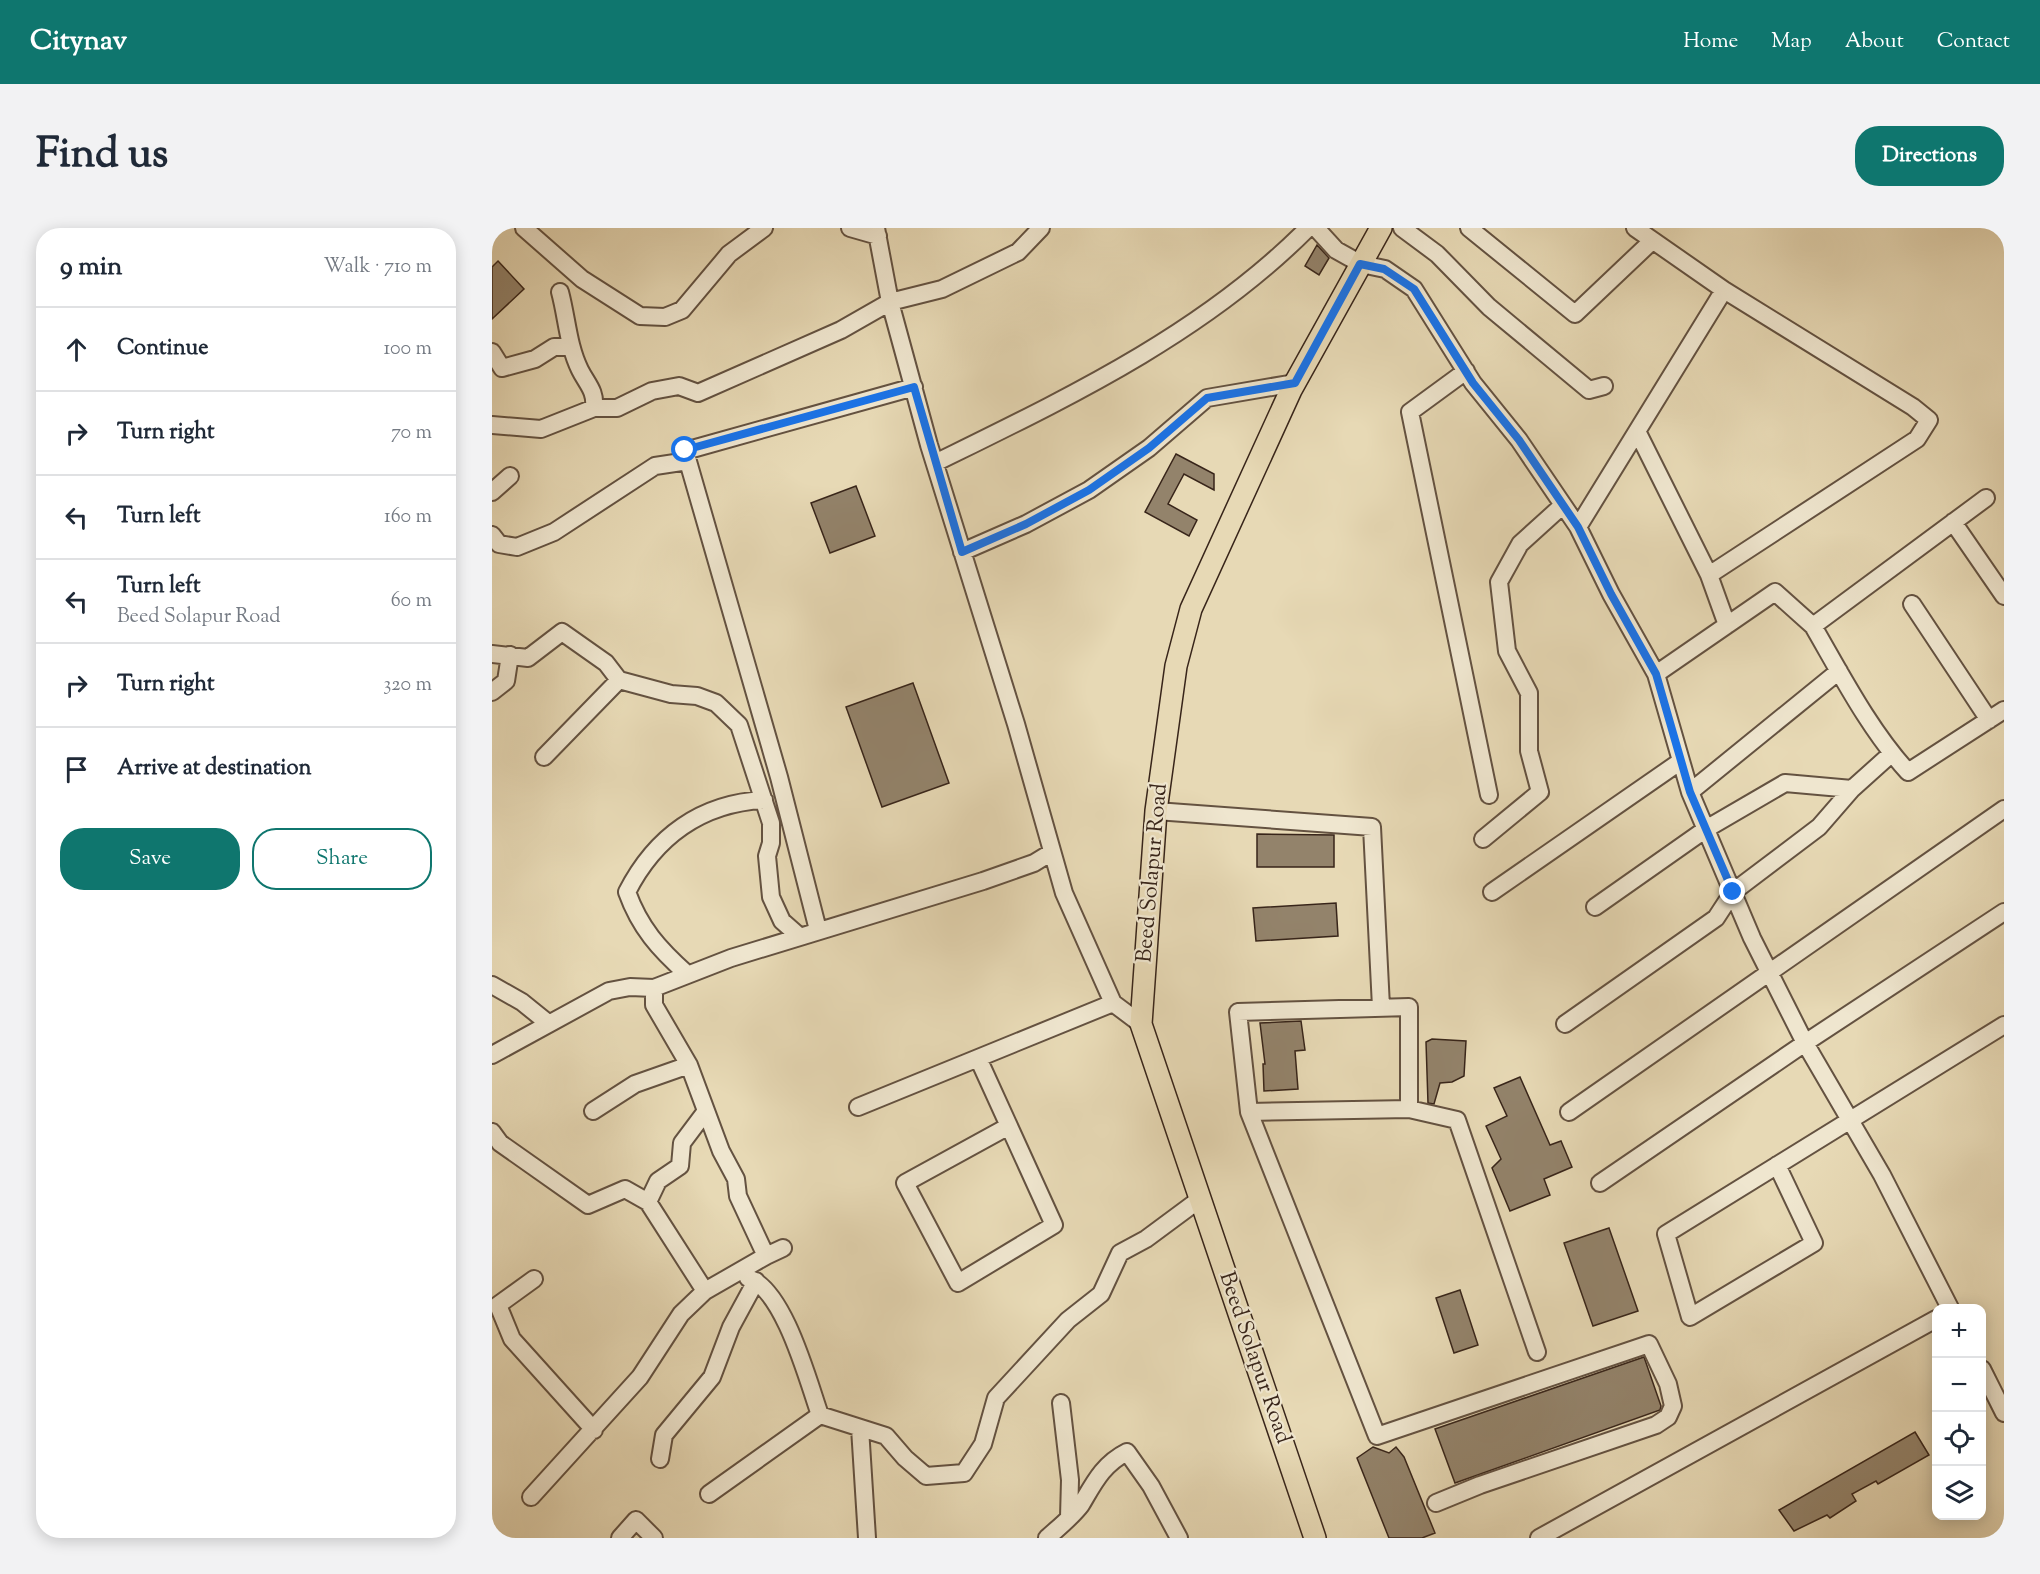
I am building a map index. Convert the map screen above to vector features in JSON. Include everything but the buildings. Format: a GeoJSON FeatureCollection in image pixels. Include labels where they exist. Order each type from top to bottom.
{"type":"FeatureCollection","features":[{"type":"Feature","properties":{"kind":"main road","name":"Beed Solapur Road"},"geometry":{"type":"LineString","coordinates":[[1315,1538],[1141,1024],[1156,812],[1176,666],[1191,609],[1295,383],[1381,228]]}},
{"type":"Feature","properties":{"kind":"street"},"geometry":{"type":"LineString","coordinates":[[524,228],[582,279],[640,316],[665,317],[682,310],[729,254],[764,228]]}},
{"type":"Feature","properties":{"kind":"street"},"geometry":{"type":"LineString","coordinates":[[850,228],[877,232],[890,302],[935,464],[1064,893],[1113,1004],[1141,1024]]}},
{"type":"Feature","properties":{"kind":"street"},"geometry":{"type":"LineString","coordinates":[[492,425],[541,429],[594,408],[617,408],[651,391],[679,387],[698,393],[841,330],[890,302],[942,289],[1018,252],[1041,228]]}},
{"type":"Feature","properties":{"kind":"street"},"geometry":{"type":"LineString","coordinates":[[935,464],[1058,402],[1176,336],[1273,264],[1308,228]]}},
{"type":"Feature","properties":{"kind":"street"},"geometry":{"type":"LineString","coordinates":[[1316,228],[1336,250],[1360,264],[1384,269],[1414,289],[1466,371],[1519,440],[1578,527],[1611,594],[1656,674],[1690,792],[1769,973],[1805,1043],[1850,1119],[1948,1304]]}},
{"type":"Feature","properties":{"kind":"street"},"geometry":{"type":"LineString","coordinates":[[1402,228],[1437,254],[1489,308],[1589,390],[1604,386]]}},
{"type":"Feature","properties":{"kind":"street"},"geometry":{"type":"LineString","coordinates":[[1469,228],[1575,314],[1652,241]]}},
{"type":"Feature","properties":{"kind":"street"},"geometry":{"type":"LineString","coordinates":[[1635,228],[1724,290],[1913,407],[1929,420],[1917,439],[1709,575]]}},
{"type":"Feature","properties":{"kind":"street"},"geometry":{"type":"LineString","coordinates":[[1578,527],[1724,290]]}},
{"type":"Feature","properties":{"kind":"street"},"geometry":{"type":"LineString","coordinates":[[560,292],[569,326],[570,347],[595,396],[594,408]]}},
{"type":"Feature","properties":{"kind":"street"},"geometry":{"type":"LineString","coordinates":[[492,352],[502,368],[535,359],[554,347],[570,347]]}},
{"type":"Feature","properties":{"kind":"street"},"geometry":{"type":"LineString","coordinates":[[1466,371],[1410,412],[1489,795]]}},
{"type":"Feature","properties":{"kind":"street"},"geometry":{"type":"LineString","coordinates":[[962,552],[1026,524],[1089,490],[1149,448],[1207,398],[1295,383]]}},
{"type":"Feature","properties":{"kind":"street"},"geometry":{"type":"LineString","coordinates":[[818,930],[779,777],[685,450],[914,387]]}},
{"type":"Feature","properties":{"kind":"street"},"geometry":{"type":"LineString","coordinates":[[1637,431],[1709,575],[1727,625]]}},
{"type":"Feature","properties":{"kind":"street"},"geometry":{"type":"LineString","coordinates":[[492,535],[500,544],[517,547],[554,532],[655,466],[688,461]]}},
{"type":"Feature","properties":{"kind":"street"},"geometry":{"type":"LineString","coordinates":[[492,492],[510,476]]}},
{"type":"Feature","properties":{"kind":"street"},"geometry":{"type":"LineString","coordinates":[[1813,626],[1986,498]]}},
{"type":"Feature","properties":{"kind":"street"},"geometry":{"type":"LineString","coordinates":[[1483,839],[1540,792],[1529,751],[1529,693],[1507,651],[1499,582],[1520,544],[1563,506]]}},
{"type":"Feature","properties":{"kind":"street"},"geometry":{"type":"LineString","coordinates":[[1953,522],[2004,596]]}},
{"type":"Feature","properties":{"kind":"street"},"geometry":{"type":"LineString","coordinates":[[1656,674],[1775,592],[1813,626],[1891,754],[1908,772],[2004,710]]}},
{"type":"Feature","properties":{"kind":"street"},"geometry":{"type":"LineString","coordinates":[[1912,604],[1989,720]]}},
{"type":"Feature","properties":{"kind":"street"},"geometry":{"type":"LineString","coordinates":[[492,654],[528,658],[562,632],[606,663],[619,680],[671,694],[697,696],[716,703],[727,711],[739,725],[771,823],[771,843],[767,856],[771,897],[782,921],[798,936]]}},
{"type":"Feature","properties":{"kind":"street"},"geometry":{"type":"LineString","coordinates":[[492,692],[506,681],[510,655]]}},
{"type":"Feature","properties":{"kind":"street"},"geometry":{"type":"LineString","coordinates":[[1690,792],[1839,672]]}},
{"type":"Feature","properties":{"kind":"street"},"geometry":{"type":"LineString","coordinates":[[544,757],[619,680]]}},
{"type":"Feature","properties":{"kind":"street"},"geometry":{"type":"LineString","coordinates":[[1565,1024],[1716,918],[1733,892],[1819,827],[1852,789],[1891,754]]}},
{"type":"Feature","properties":{"kind":"street"},"geometry":{"type":"LineString","coordinates":[[1492,892],[1681,761]]}},
{"type":"Feature","properties":{"kind":"street"},"geometry":{"type":"LineString","coordinates":[[1595,907],[1706,829],[1785,783],[1852,789]]}},
{"type":"Feature","properties":{"kind":"street"},"geometry":{"type":"LineString","coordinates":[[687,974],[656,946],[636,918],[627,892],[638,870],[664,839],[683,824],[704,813],[747,801],[764,800]]}},
{"type":"Feature","properties":{"kind":"street"},"geometry":{"type":"LineString","coordinates":[[1569,1112],[2004,809]]}},
{"type":"Feature","properties":{"kind":"street"},"geometry":{"type":"LineString","coordinates":[[1156,812],[1372,827],[1381,1007]]}},
{"type":"Feature","properties":{"kind":"street"},"geometry":{"type":"LineString","coordinates":[[492,1055],[609,991],[630,987],[654,988],[687,974],[798,936],[983,881],[1034,863],[1052,852]]}},
{"type":"Feature","properties":{"kind":"street"},"geometry":{"type":"LineString","coordinates":[[1600,1183],[1805,1043],[2004,912]]}},
{"type":"Feature","properties":{"kind":"street"},"geometry":{"type":"LineString","coordinates":[[492,985],[522,1002],[548,1023]]}},
{"type":"Feature","properties":{"kind":"street"},"geometry":{"type":"LineString","coordinates":[[654,988],[654,1005],[689,1065],[721,1151],[736,1179],[738,1196],[766,1256]]}},
{"type":"Feature","properties":{"kind":"street"},"geometry":{"type":"LineString","coordinates":[[858,1107],[1113,1004]]}},
{"type":"Feature","properties":{"kind":"street"},"geometry":{"type":"LineString","coordinates":[[1409,1108],[1409,1007],[1239,1012],[1249,1112],[1350,1374],[1377,1436],[1649,1344],[1668,1384],[1673,1406],[1668,1416],[1656,1425],[1480,1485],[1436,1503]]}},
{"type":"Feature","properties":{"kind":"street"},"geometry":{"type":"LineString","coordinates":[[1777,1165],[1814,1243],[1690,1317],[1666,1234],[1850,1119],[2004,1025]]}},
{"type":"Feature","properties":{"kind":"street"},"geometry":{"type":"LineString","coordinates":[[978,1058],[1009,1126],[1054,1225],[958,1282],[905,1183],[1009,1126]]}},
{"type":"Feature","properties":{"kind":"street"},"geometry":{"type":"LineString","coordinates":[[593,1111],[635,1084],[689,1065]]}},
{"type":"Feature","properties":{"kind":"street"},"geometry":{"type":"LineString","coordinates":[[1249,1112],[1409,1108],[1457,1120],[1537,1352]]}},
{"type":"Feature","properties":{"kind":"street"},"geometry":{"type":"LineString","coordinates":[[648,1202],[658,1181],[680,1166],[682,1143],[706,1111]]}},
{"type":"Feature","properties":{"kind":"street"},"geometry":{"type":"LineString","coordinates":[[495,1140],[588,1205],[625,1189],[648,1202],[705,1291]]}},
{"type":"Feature","properties":{"kind":"street"},"geometry":{"type":"LineString","coordinates":[[820,1415],[886,1436],[905,1458],[926,1476],[964,1473],[983,1444],[996,1398],[1068,1320],[1101,1294],[1120,1253],[1146,1239],[1200,1199]]}},
{"type":"Feature","properties":{"kind":"street"},"geometry":{"type":"LineString","coordinates":[[531,1497],[640,1377],[681,1314],[705,1291],[732,1274],[783,1248]]}},
{"type":"Feature","properties":{"kind":"street"},"geometry":{"type":"LineString","coordinates":[[732,1274],[756,1281],[782,1312],[820,1415]]}},
{"type":"Feature","properties":{"kind":"street"},"geometry":{"type":"LineString","coordinates":[[534,1279],[498,1305],[512,1339],[594,1430]]}},
{"type":"Feature","properties":{"kind":"street"},"geometry":{"type":"LineString","coordinates":[[660,1459],[664,1435],[712,1377],[731,1326],[756,1281]]}},
{"type":"Feature","properties":{"kind":"street"},"geometry":{"type":"LineString","coordinates":[[1539,1538],[1932,1321]]}},
{"type":"Feature","properties":{"kind":"street"},"geometry":{"type":"LineString","coordinates":[[1986,1377],[2004,1413]]}},
{"type":"Feature","properties":{"kind":"street"},"geometry":{"type":"LineString","coordinates":[[1061,1403],[1070,1480],[1069,1517]]}},
{"type":"Feature","properties":{"kind":"street"},"geometry":{"type":"LineString","coordinates":[[709,1494],[820,1415]]}},
{"type":"Feature","properties":{"kind":"street"},"geometry":{"type":"LineString","coordinates":[[860,1428],[867,1538]]}},
{"type":"Feature","properties":{"kind":"street"},"geometry":{"type":"LineString","coordinates":[[1047,1538],[1080,1506],[1091,1484],[1112,1460],[1126,1452],[1152,1486],[1179,1538]]}},
{"type":"Feature","properties":{"kind":"street"},"geometry":{"type":"LineString","coordinates":[[620,1538],[636,1521],[654,1538]]}},
{"type":"Feature","properties":{"kind":"route"},"geometry":{"type":"LineString","coordinates":[[685,450],[914,387],[962,552],[1026,524],[1089,490],[1149,448],[1175,423],[1207,398],[1295,383],[1360,264],[1384,269],[1414,289],[1473,383],[1519,440],[1578,527],[1611,594],[1656,674],[1690,792],[1733,892]]}}]}
